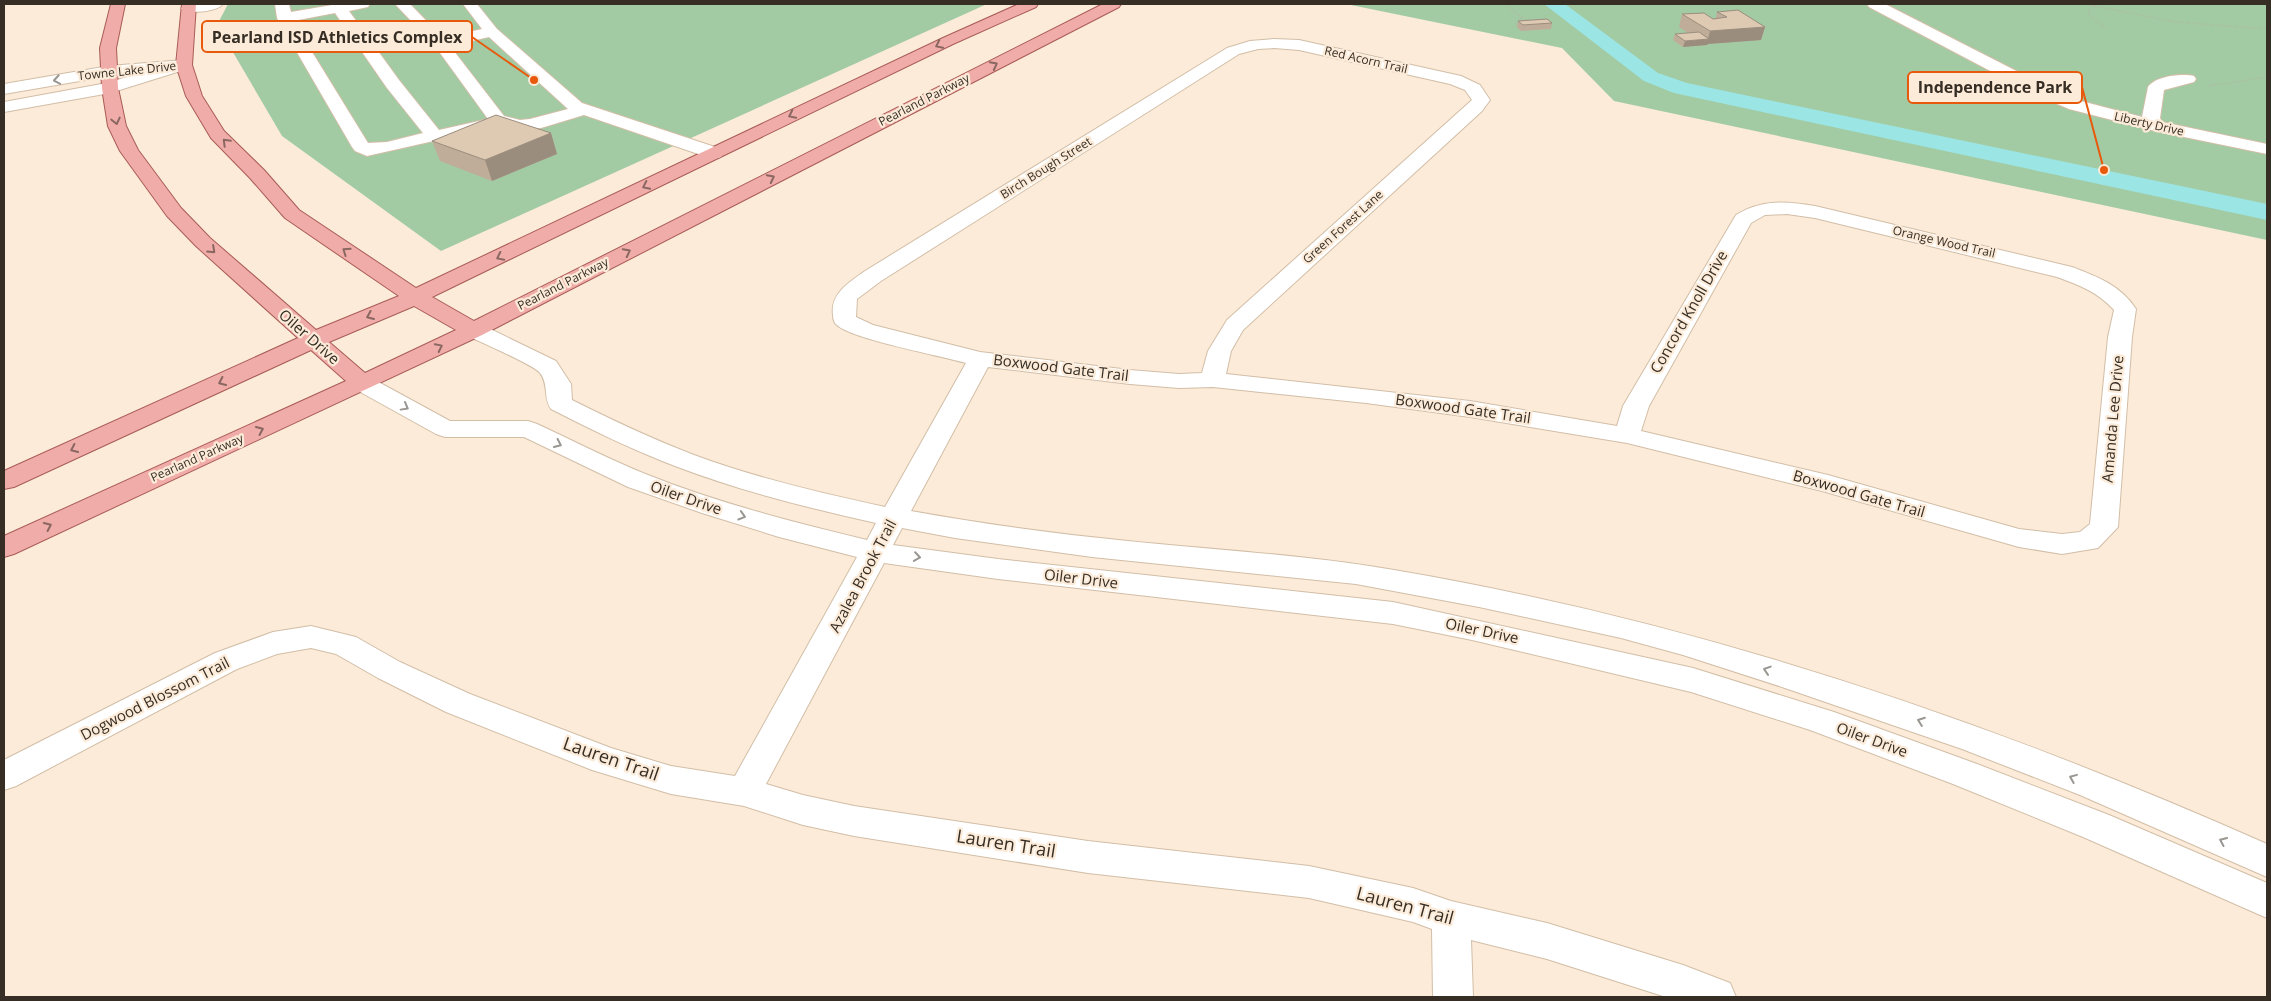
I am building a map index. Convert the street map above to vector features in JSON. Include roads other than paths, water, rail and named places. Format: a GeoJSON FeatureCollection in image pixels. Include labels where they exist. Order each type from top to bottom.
{"type":"FeatureCollection","features":[{"type":"Feature","properties":{"kind":"main road","name":"Oiler Drive"},"geometry":{"type":"LineString","coordinates":[[118,4],[108,48],[110,79],[117,126],[129,151],[174,212],[223,260],[362,383]]}},
{"type":"Feature","properties":{"kind":"main road"},"geometry":{"type":"LineString","coordinates":[[4,481],[313,340],[416,297],[714,153],[1031,4]]}},
{"type":"Feature","properties":{"kind":"main road","name":"Pearland Parkway"},"geometry":{"type":"LineString","coordinates":[[4,547],[474,330],[1114,4]]}},
{"type":"Feature","properties":{"kind":"main road"},"geometry":{"type":"LineString","coordinates":[[188,6],[184,65],[194,96],[217,134],[257,174],[292,214],[416,297],[474,330]]}},
{"type":"Feature","properties":{"kind":"street"},"geometry":{"type":"LineString","coordinates":[[188,6],[216,4]]}},
{"type":"Feature","properties":{"kind":"street"},"geometry":{"type":"LineString","coordinates":[[362,4],[339,8],[283,11],[361,147],[367,150],[380,148],[501,121]]}},
{"type":"Feature","properties":{"kind":"street"},"geometry":{"type":"LineString","coordinates":[[402,4],[440,43],[501,121],[507,124],[529,126],[583,110]]}},
{"type":"Feature","properties":{"kind":"street"},"geometry":{"type":"LineString","coordinates":[[470,4],[492,32],[576,107],[714,153]]}},
{"type":"Feature","properties":{"kind":"street","name":"Liberty Drive"},"geometry":{"type":"LineString","coordinates":[[1874,4],[2058,98],[2114,116],[2267,149]]}},
{"type":"Feature","properties":{"kind":"street"},"geometry":{"type":"LineString","coordinates":[[339,8],[393,84],[435,136]]}},
{"type":"Feature","properties":{"kind":"street"},"geometry":{"type":"LineString","coordinates":[[440,43],[492,32]]}},
{"type":"Feature","properties":{"kind":"street","name":"Red Acorn Trail"},"geometry":{"type":"LineString","coordinates":[[1261,44],[1281,43],[1300,45],[1455,80],[1470,86]]}},
{"type":"Feature","properties":{"kind":"street","name":"Birch Bough Street"},"geometry":{"type":"LineString","coordinates":[[842,308],[847,294],[873,276],[1233,51],[1244,46],[1261,44]]}},
{"type":"Feature","properties":{"kind":"street","name":"Towne Lake Drive"},"geometry":{"type":"LineString","coordinates":[[4,107],[110,79],[184,65]]}},
{"type":"Feature","properties":{"kind":"street","name":"Towne Lake Drive"},"geometry":{"type":"LineString","coordinates":[[4,89],[110,79]]}},
{"type":"Feature","properties":{"kind":"street"},"geometry":{"type":"LineString","coordinates":[[2155,126],[2152,118],[2156,87],[2168,82],[2188,79]]}},
{"type":"Feature","properties":{"kind":"street","name":"Green Forest Lane"},"geometry":{"type":"LineString","coordinates":[[1214,380],[1214,362],[1221,344],[1235,325],[1476,107],[1481,100],[1478,92],[1470,86]]}},
{"type":"Feature","properties":{"kind":"street","name":"Orange Wood Trail"},"geometry":{"type":"LineString","coordinates":[[1771,208],[1815,212],[2030,263],[2092,282],[2112,295]]}},
{"type":"Feature","properties":{"kind":"street","name":"Concord Knoll Drive"},"geometry":{"type":"LineString","coordinates":[[1627,435],[1636,406],[1743,219],[1753,211],[1771,208]]}},
{"type":"Feature","properties":{"kind":"street","name":"Amanda Lee Drive"},"geometry":{"type":"LineString","coordinates":[[2088,541],[2104,527],[2120,337],[2125,309],[2112,295]]}},
{"type":"Feature","properties":{"kind":"street","name":"Boxwood Gate Trail"},"geometry":{"type":"LineString","coordinates":[[842,308],[845,321],[865,330],[980,358],[1130,377],[1179,381],[1214,380],[1470,409],[1627,435],[1828,484],[2019,538],[2062,544],[2088,541]]}},
{"type":"Feature","properties":{"kind":"street"},"geometry":{"type":"LineString","coordinates":[[474,330],[548,366],[559,384],[560,404],[616,433],[684,460],[740,479],[839,506],[894,518],[1092,547],[1249,562],[1390,580],[1520,605],[1624,628],[1756,666],[1905,714],[2163,813],[2267,861]]}},
{"type":"Feature","properties":{"kind":"street","name":"Azalea Brook Trail"},"geometry":{"type":"LineString","coordinates":[[744,792],[877,552],[980,358]]}},
{"type":"Feature","properties":{"kind":"street","name":"Oiler Drive"},"geometry":{"type":"LineString","coordinates":[[362,383],[444,429],[528,429],[638,481],[712,507],[789,530],[877,552],[1054,576],[1393,613],[1472,628],[1693,680],[1822,721],[1965,774],[2096,826],[2267,901]]}},
{"type":"Feature","properties":{"kind":"street","name":"Lauren Trail"},"geometry":{"type":"LineString","coordinates":[[311,637],[345,645],[388,670],[458,703],[604,760],[671,780],[744,792],[803,810],[854,821],[1088,857],[1308,882],[1413,905],[1451,918],[1547,941],[1683,984],[1716,997]]}},
{"type":"Feature","properties":{"kind":"street","name":"Dogwood Blossom Trail"},"geometry":{"type":"LineString","coordinates":[[4,776],[226,661],[273,643],[311,637]]}},
{"type":"Feature","properties":{"kind":"street"},"geometry":{"type":"LineString","coordinates":[[1451,918],[1452,997]]}},
{"type":"Feature","properties":{"kind":"waterway"},"geometry":{"type":"LineString","coordinates":[[1553,4],[1651,77],[1682,88],[2267,212]]}},
{"type":"Feature","properties":{"kind":"place","name":"Pearland ISD Athletics Complex"},"geometry":{"type":"Point","coordinates":[534,80]}},
{"type":"Feature","properties":{"kind":"place","name":"Independence Park"},"geometry":{"type":"Point","coordinates":[2104,170]}}]}
